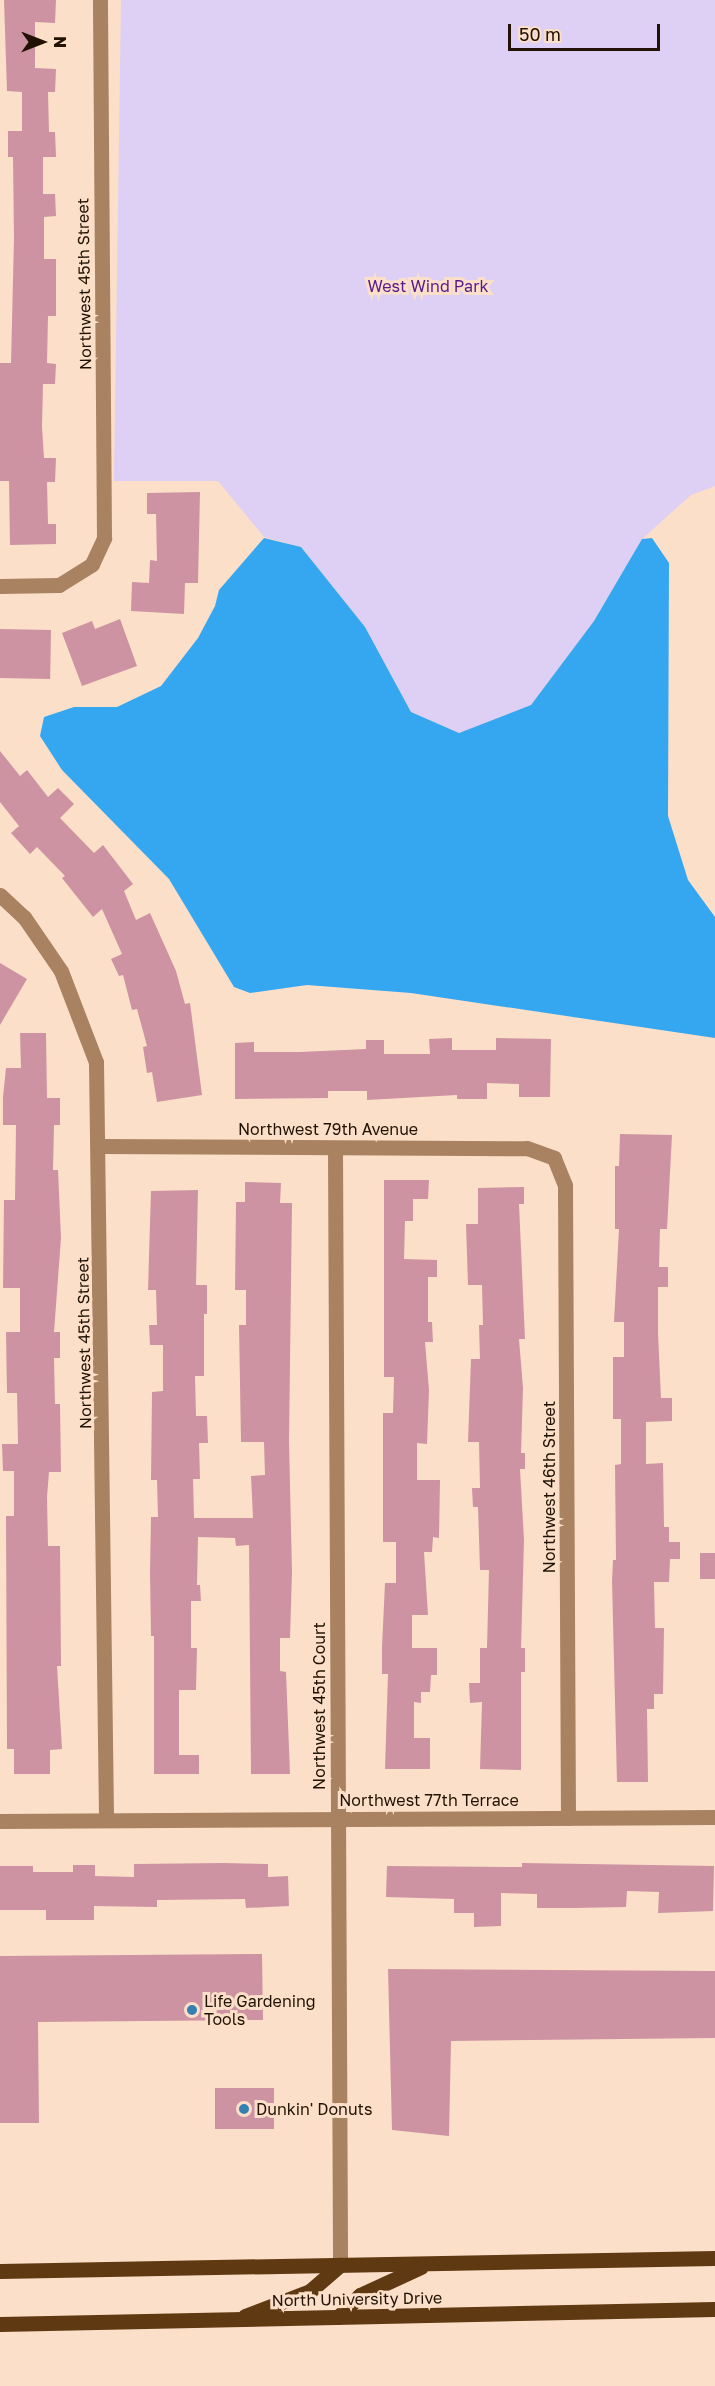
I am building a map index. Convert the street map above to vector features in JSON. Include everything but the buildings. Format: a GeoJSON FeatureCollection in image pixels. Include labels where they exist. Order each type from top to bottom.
{"type":"FeatureCollection","features":[{"type":"Feature","properties":{"kind":"main road","name":"North University Drive"},"geometry":{"type":"LineString","coordinates":[[0,2271],[715,2258]]}},
{"type":"Feature","properties":{"kind":"main road"},"geometry":{"type":"LineString","coordinates":[[338,2317],[360,2295],[430,2264]]}},
{"type":"Feature","properties":{"kind":"main road"},"geometry":{"type":"LineString","coordinates":[[236,2319],[310,2291],[340,2265]]}},
{"type":"Feature","properties":{"kind":"main road","name":"North University Drive"},"geometry":{"type":"LineString","coordinates":[[0,2324],[715,2309]]}},
{"type":"Feature","properties":{"kind":"street","name":"Northwest 45th Street"},"geometry":{"type":"LineString","coordinates":[[0,586],[59,585],[92,564],[104,538],[100,0]]}},
{"type":"Feature","properties":{"kind":"street","name":"Northwest 45th Street"},"geometry":{"type":"LineString","coordinates":[[0,895],[24,917],[61,971],[96,1062],[100,1146],[106,1820]]}},
{"type":"Feature","properties":{"kind":"street","name":"Northwest 79th Avenue"},"geometry":{"type":"LineString","coordinates":[[100,1146],[527,1148],[554,1158]]}},
{"type":"Feature","properties":{"kind":"street","name":"Northwest 45th Court"},"geometry":{"type":"LineString","coordinates":[[335,1148],[340,2265]]}},
{"type":"Feature","properties":{"kind":"street","name":"Northwest 46th Street"},"geometry":{"type":"LineString","coordinates":[[554,1158],[565,1185],[568,1818]]}},
{"type":"Feature","properties":{"kind":"street","name":"Northwest 77th Terrace"},"geometry":{"type":"LineString","coordinates":[[0,1821],[715,1817]]}},
{"type":"Feature","properties":{"kind":"green space","name":"West Wind Park"},"geometry":{"type":"Polygon","coordinates":[[[121,0],[715,0],[715,486],[691,495],[642,539],[594,621],[531,705],[459,733],[411,712],[365,627],[301,547],[264,537],[218,481],[114,481],[121,0]]]}},
{"type":"Feature","properties":{"kind":"water"},"geometry":{"type":"Polygon","coordinates":[[[264,538],[301,547],[365,627],[411,712],[459,733],[531,705],[594,621],[642,539],[652,538],[669,563],[668,816],[688,880],[715,917],[715,1038],[411,993],[307,985],[250,993],[234,987],[169,879],[62,770],[40,736],[44,717],[74,707],[117,707],[161,686],[198,638],[215,606],[219,590],[264,538]]]}},
{"type":"Feature","properties":{"kind":"place","name":"Life Gardening Tools"},"geometry":{"type":"Point","coordinates":[192,2010]}},
{"type":"Feature","properties":{"kind":"place","name":"Dunkin' Donuts"},"geometry":{"type":"Point","coordinates":[244,2109]}}]}
